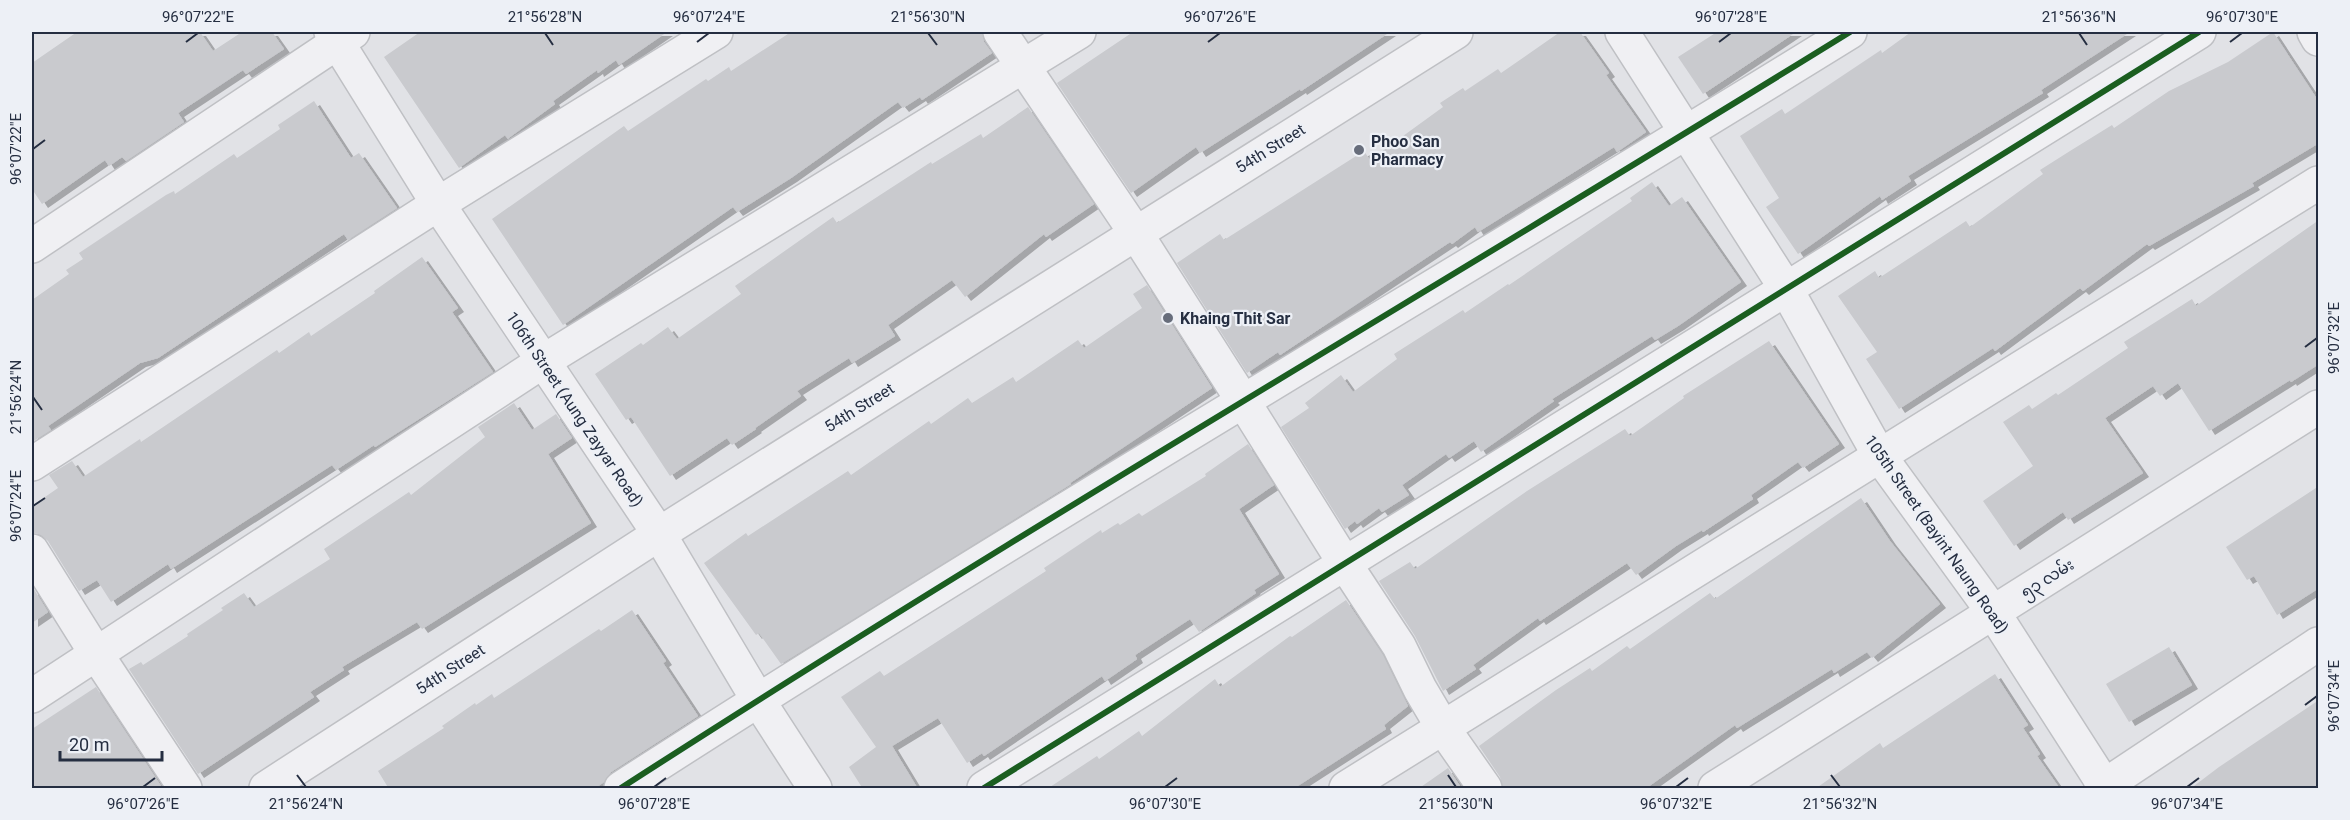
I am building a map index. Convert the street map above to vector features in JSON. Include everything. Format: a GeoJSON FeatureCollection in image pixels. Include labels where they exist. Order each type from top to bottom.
{"type":"FeatureCollection","features":[{"type":"Feature","properties":{"kind":"street"},"geometry":{"type":"LineString","coordinates":[[32,464],[438,204],[716,32]]}},
{"type":"Feature","properties":{"kind":"street"},"geometry":{"type":"LineString","coordinates":[[1000,32],[1135,232],[1399,646],[1420,689],[1443,728],[1485,789]]}},
{"type":"Feature","properties":{"kind":"street"},"geometry":{"type":"LineString","coordinates":[[32,696],[542,362],[1079,32]]}},
{"type":"Feature","properties":{"kind":"street","name":"54th Street"},"geometry":{"type":"LineString","coordinates":[[266,789],[659,534],[1135,232],[1456,32]]}},
{"type":"Feature","properties":{"kind":"street","name":"105th Street (Bayint Naung Road)"},"geometry":{"type":"LineString","coordinates":[[1622,32],[1785,287],[1879,455],[1993,612],[2104,788]]}},
{"type":"Feature","properties":{"kind":"street"},"geometry":{"type":"LineString","coordinates":[[621,789],[758,700],[1243,401],[1850,32]]}},
{"type":"Feature","properties":{"kind":"street"},"geometry":{"type":"LineString","coordinates":[[984,789],[1785,287],[2199,32]]}},
{"type":"Feature","properties":{"kind":"street"},"geometry":{"type":"LineString","coordinates":[[2314,32],[2319,39]]}},
{"type":"Feature","properties":{"kind":"street"},"geometry":{"type":"LineString","coordinates":[[32,246],[341,35]]}},
{"type":"Feature","properties":{"kind":"street","name":"106th Street (Aung Zayyar Road)"},"geometry":{"type":"LineString","coordinates":[[341,35],[438,204],[659,534],[758,700],[815,789]]}},
{"type":"Feature","properties":{"kind":"street"},"geometry":{"type":"LineString","coordinates":[[1346,789],[2319,183]]}},
{"type":"Feature","properties":{"kind":"street","name":"၅၃ လမ်း"},"geometry":{"type":"LineString","coordinates":[[1715,789],[2319,407]]}},
{"type":"Feature","properties":{"kind":"street"},"geometry":{"type":"LineString","coordinates":[[32,551],[185,789]]}},
{"type":"Feature","properties":{"kind":"street"},"geometry":{"type":"LineString","coordinates":[[2104,788],[2319,645]]}},
{"type":"Feature","properties":{"kind":"building"},"geometry":{"type":"Polygon","coordinates":[[[77,32],[200,32],[213,51],[242,32],[272,32],[284,49],[246,74],[243,70],[178,113],[184,122],[126,161],[122,157],[109,166],[105,160],[42,204],[32,189],[32,63],[77,32]]]}},
{"type":"Feature","properties":{"kind":"building"},"geometry":{"type":"Polygon","coordinates":[[[420,32],[667,32],[619,65],[616,60],[598,73],[597,70],[553,101],[555,104],[508,139],[505,135],[459,168],[384,57],[420,32]]]}},
{"type":"Feature","properties":{"kind":"building"},"geometry":{"type":"Polygon","coordinates":[[[791,32],[982,32],[984,42],[992,53],[922,100],[920,97],[903,108],[898,102],[791,178],[737,212],[733,207],[563,325],[492,219],[624,126],[628,131],[706,79],[708,81],[729,67],[731,71],[791,32]]]}},
{"type":"Feature","properties":{"kind":"building"},"geometry":{"type":"Polygon","coordinates":[[[1133,32],[1390,32],[1301,91],[1300,89],[1200,153],[1196,147],[1131,193],[1057,83],[1133,32]]]}},
{"type":"Feature","properties":{"kind":"building"},"geometry":{"type":"Polygon","coordinates":[[[1560,32],[1580,32],[1609,73],[1606,75],[1646,132],[1617,152],[1614,147],[1478,232],[1475,227],[1452,244],[1450,242],[1280,355],[1278,352],[1247,373],[1177,263],[1220,234],[1224,240],[1364,151],[1370,160],[1443,107],[1440,103],[1463,88],[1465,91],[1498,69],[1501,73],[1560,32]]]}},
{"type":"Feature","properties":{"kind":"building"},"geometry":{"type":"Polygon","coordinates":[[[1717,32],[1796,32],[1703,94],[1678,57],[1717,32]]]}},
{"type":"Feature","properties":{"kind":"building"},"geometry":{"type":"Polygon","coordinates":[[[1911,32],[2130,32],[2041,90],[2043,93],[1908,176],[1911,181],[1882,200],[1880,196],[1798,254],[1766,207],[1779,198],[1740,136],[1782,109],[1785,114],[1911,32]]]}},
{"type":"Feature","properties":{"kind":"building"},"geometry":{"type":"Polygon","coordinates":[[[2273,32],[2319,102],[2319,143],[2252,183],[2254,186],[2149,246],[2147,244],[2083,291],[2080,288],[1995,351],[1993,348],[1899,409],[1866,359],[1877,352],[1838,296],[1875,271],[1879,278],[1966,221],[1970,227],[2043,174],[2040,170],[2112,125],[2114,128],[2169,91],[2228,62],[2273,32]]]}},
{"type":"Feature","properties":{"kind":"building"},"geometry":{"type":"Polygon","coordinates":[[[314,101],[351,158],[359,153],[397,208],[348,240],[344,234],[158,358],[140,363],[48,426],[51,430],[32,442],[32,300],[69,274],[66,270],[83,259],[79,253],[166,195],[174,191],[175,194],[234,154],[237,158],[280,129],[278,125],[314,101]]]}},
{"type":"Feature","properties":{"kind":"building"},"geometry":{"type":"Polygon","coordinates":[[[1028,107],[1094,204],[1046,237],[1044,234],[965,297],[952,280],[888,325],[895,336],[852,363],[849,358],[797,391],[801,396],[732,445],[727,438],[670,476],[631,417],[626,420],[595,374],[668,327],[677,339],[741,294],[735,286],[833,217],[837,223],[931,162],[932,164],[981,134],[983,138],[1028,107]]]}},
{"type":"Feature","properties":{"kind":"building"},"geometry":{"type":"Polygon","coordinates":[[[1652,182],[1669,206],[1682,197],[1741,282],[1678,326],[1655,340],[1652,336],[1552,399],[1554,401],[1481,452],[1474,441],[1449,458],[1446,454],[1402,485],[1409,495],[1382,512],[1379,508],[1357,524],[1355,521],[1345,529],[1281,427],[1309,408],[1305,403],[1341,375],[1353,392],[1397,359],[1394,354],[1463,310],[1465,313],[1509,285],[1632,201],[1630,198],[1652,182]]]}},
{"type":"Feature","properties":{"kind":"building"},"geometry":{"type":"Polygon","coordinates":[[[2319,220],[2319,364],[2209,431],[2178,383],[2160,396],[2153,386],[2105,418],[2143,473],[2068,520],[2063,512],[2014,546],[1983,501],[2033,466],[2003,422],[2029,405],[2032,409],[2056,393],[2058,395],[2128,348],[2124,342],[2192,299],[2196,306],[2319,220]]]}},
{"type":"Feature","properties":{"kind":"building"},"geometry":{"type":"Polygon","coordinates":[[[422,257],[458,308],[452,312],[493,372],[375,447],[374,445],[336,470],[332,465],[171,569],[168,564],[111,602],[97,580],[79,591],[48,541],[32,532],[32,506],[58,488],[49,475],[72,461],[83,477],[140,439],[141,442],[277,350],[279,353],[309,332],[311,336],[375,293],[374,291],[422,257]]]}},
{"type":"Feature","properties":{"kind":"building"},"geometry":{"type":"Polygon","coordinates":[[[1147,285],[1212,388],[1071,484],[781,664],[759,633],[756,635],[704,563],[746,533],[748,536],[848,471],[851,475],[929,421],[931,424],[968,398],[972,403],[1013,377],[1016,382],[1078,340],[1084,348],[1142,308],[1133,294],[1147,285]]]}},
{"type":"Feature","properties":{"kind":"building"},"geometry":{"type":"Polygon","coordinates":[[[1769,341],[1839,444],[1803,468],[1798,462],[1751,495],[1753,499],[1703,532],[1702,530],[1676,546],[1636,575],[1627,563],[1540,621],[1538,618],[1473,665],[1476,669],[1443,691],[1415,636],[1379,581],[1410,562],[1415,569],[1527,491],[1625,429],[1630,436],[1684,398],[1683,396],[1769,341]]]}},
{"type":"Feature","properties":{"kind":"building"},"geometry":{"type":"Polygon","coordinates":[[[514,403],[532,430],[556,414],[572,438],[548,454],[591,523],[422,629],[417,622],[342,667],[344,670],[310,692],[314,697],[198,774],[129,669],[141,662],[143,665],[188,636],[187,634],[244,593],[254,607],[330,559],[324,549],[409,492],[411,495],[485,437],[478,427],[514,403]]]}},
{"type":"Feature","properties":{"kind":"building"},"geometry":{"type":"Polygon","coordinates":[[[1248,444],[1274,485],[1239,509],[1279,574],[1254,590],[1256,593],[1199,632],[1190,619],[1135,655],[1137,659],[1105,681],[1102,676],[984,756],[982,753],[967,763],[938,718],[892,746],[918,789],[863,789],[849,767],[876,747],[841,697],[880,671],[884,676],[1046,571],[1044,568],[1101,530],[1102,533],[1118,523],[1120,525],[1139,513],[1142,516],[1206,476],[1205,474],[1248,444]]]}},
{"type":"Feature","properties":{"kind":"building"},"geometry":{"type":"Polygon","coordinates":[[[2319,486],[2319,588],[2277,615],[2254,576],[2247,580],[2226,547],[2319,486]]]}},
{"type":"Feature","properties":{"kind":"building"},"geometry":{"type":"Polygon","coordinates":[[[1861,498],[1890,541],[1940,604],[1872,658],[1867,652],[1834,673],[1832,669],[1737,728],[1735,725],[1645,789],[1503,789],[1500,777],[1479,746],[1556,690],[1590,668],[1592,671],[1627,646],[1630,649],[1710,593],[1715,599],[1861,498]]]}},
{"type":"Feature","properties":{"kind":"building"},"geometry":{"type":"Polygon","coordinates":[[[32,586],[48,612],[32,623],[32,586]]]}},
{"type":"Feature","properties":{"kind":"building"},"geometry":{"type":"Polygon","coordinates":[[[1346,600],[1383,655],[1408,706],[1384,725],[1386,729],[1293,789],[1047,789],[1097,756],[1099,759],[1139,731],[1142,736],[1215,679],[1220,687],[1290,636],[1292,637],[1346,600]]]}},
{"type":"Feature","properties":{"kind":"building"},"geometry":{"type":"Polygon","coordinates":[[[632,610],[666,661],[663,663],[698,716],[611,772],[604,782],[594,789],[389,789],[378,771],[444,728],[442,726],[475,703],[476,705],[492,694],[494,698],[632,610]]]}},
{"type":"Feature","properties":{"kind":"building"},"geometry":{"type":"Polygon","coordinates":[[[2169,647],[2192,685],[2129,722],[2106,684],[2169,647]]]}},
{"type":"Feature","properties":{"kind":"building"},"geometry":{"type":"Polygon","coordinates":[[[1995,674],[2028,725],[2023,728],[2040,754],[2037,756],[2060,789],[1815,789],[1880,743],[1883,748],[1995,674]]]}},
{"type":"Feature","properties":{"kind":"building"},"geometry":{"type":"Polygon","coordinates":[[[96,687],[163,789],[32,789],[32,729],[96,687]]]}},
{"type":"Feature","properties":{"kind":"building"},"geometry":{"type":"Polygon","coordinates":[[[2319,700],[2319,789],[2190,789],[2219,767],[2319,700]]]}},
{"type":"Feature","properties":{"kind":"building"},"geometry":{"type":"Polygon","coordinates":[[[1448,768],[1462,789],[1418,789],[1448,768]]]}},
{"type":"Feature","properties":{"kind":"cycle path"},"geometry":{"type":"LineString","coordinates":[[621,788],[926,595],[1850,32]]}},
{"type":"Feature","properties":{"kind":"cycle path"},"geometry":{"type":"LineString","coordinates":[[984,788],[2199,32]]}},
{"type":"Feature","properties":{"kind":"place","name":"Phoo San Pharmacy"},"geometry":{"type":"Point","coordinates":[1359,150]}},
{"type":"Feature","properties":{"kind":"place","name":"Khaing Thit Sar"},"geometry":{"type":"Point","coordinates":[1168,318]}}]}
